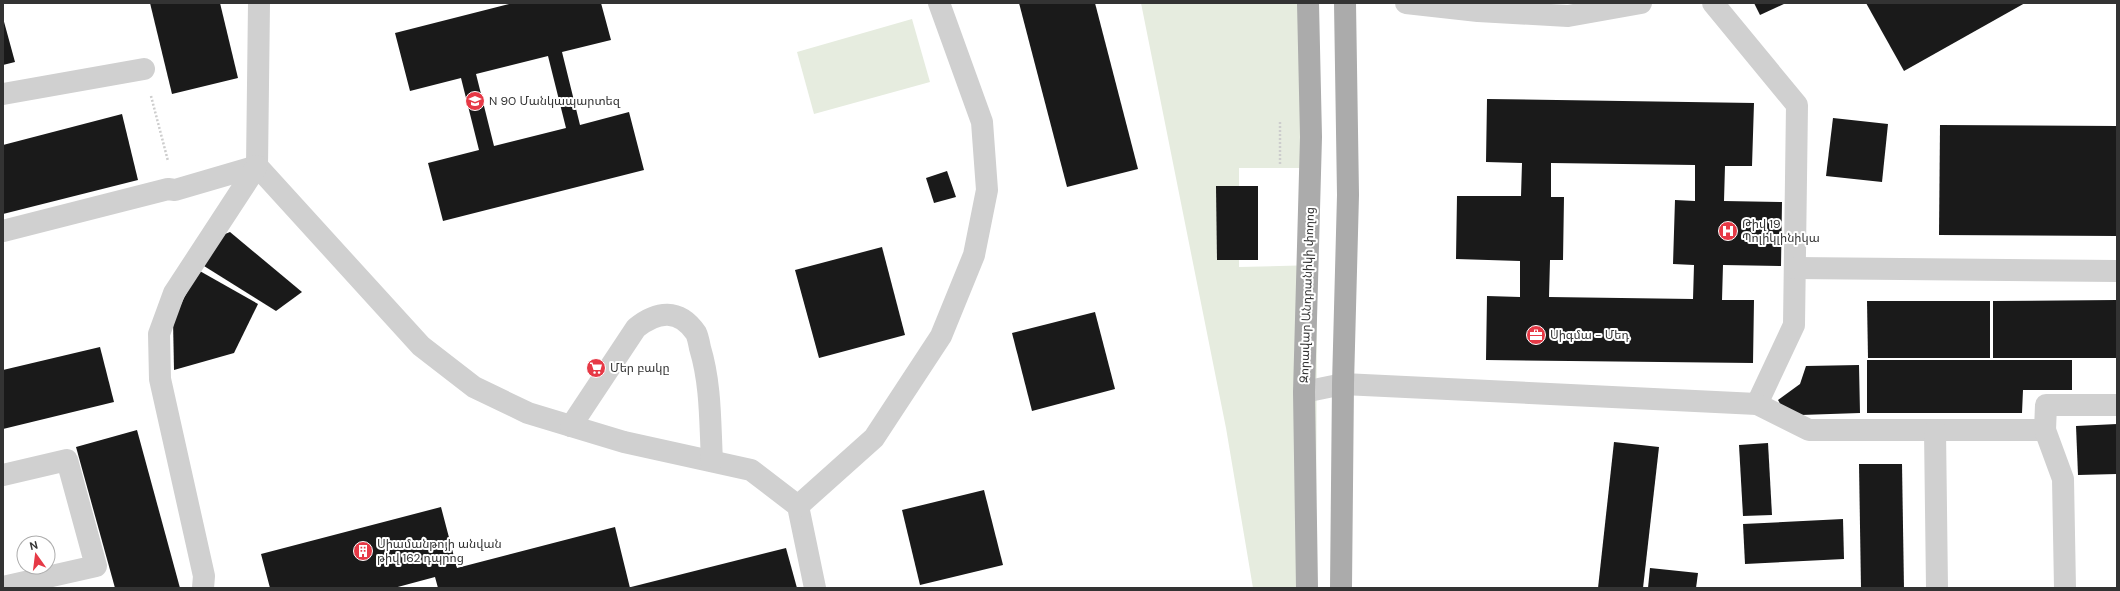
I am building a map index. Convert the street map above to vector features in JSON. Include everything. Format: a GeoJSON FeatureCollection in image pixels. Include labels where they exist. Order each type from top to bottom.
{"type":"FeatureCollection","features":[{"type":"Feature","properties":{"kind":"main road","name":"Զորավար Անդրանիկի փողոց"},"geometry":{"type":"LineString","coordinates":[[1307,588],[1304,392],[1311,137],[1308,3]]}},
{"type":"Feature","properties":{"kind":"main road"},"geometry":{"type":"LineString","coordinates":[[1342,588],[1343,384],[1348,195],[1345,3]]}},
{"type":"Feature","properties":{"kind":"lane"},"geometry":{"type":"LineString","coordinates":[[203,588],[204,576],[160,379],[159,334],[174,293],[257,166],[259,3]]}},
{"type":"Feature","properties":{"kind":"lane"},"geometry":{"type":"LineString","coordinates":[[798,506],[874,438],[941,336],[974,255],[987,190],[982,122],[939,3]]}},
{"type":"Feature","properties":{"kind":"lane"},"geometry":{"type":"LineString","coordinates":[[1406,3],[1478,12],[1568,16],[1641,3]]}},
{"type":"Feature","properties":{"kind":"lane"},"geometry":{"type":"LineString","coordinates":[[1713,3],[1797,105],[1794,325],[1757,404]]}},
{"type":"Feature","properties":{"kind":"lane"},"geometry":{"type":"LineString","coordinates":[[3,94],[144,69]]}},
{"type":"Feature","properties":{"kind":"lane"},"geometry":{"type":"LineString","coordinates":[[3,231],[168,190],[175,190],[257,166]]}},
{"type":"Feature","properties":{"kind":"lane"},"geometry":{"type":"LineString","coordinates":[[257,166],[420,346],[474,387],[528,413],[624,442],[751,470],[798,506],[815,588]]}},
{"type":"Feature","properties":{"kind":"lane"},"geometry":{"type":"LineString","coordinates":[[1795,268],[2117,271]]}},
{"type":"Feature","properties":{"kind":"lane"},"geometry":{"type":"LineString","coordinates":[[571,426],[636,328],[649,318],[664,314],[678,316],[696,333],[706,368],[712,461]]}},
{"type":"Feature","properties":{"kind":"lane"},"geometry":{"type":"LineString","coordinates":[[1304,392],[1343,384],[1757,404],[1809,430],[2045,430]]}},
{"type":"Feature","properties":{"kind":"lane"},"geometry":{"type":"LineString","coordinates":[[2065,588],[2063,479],[2045,430],[2046,405],[2117,405]]}},
{"type":"Feature","properties":{"kind":"lane"},"geometry":{"type":"LineString","coordinates":[[1935,430],[1938,588]]}},
{"type":"Feature","properties":{"kind":"lane"},"geometry":{"type":"LineString","coordinates":[[3,475],[67,460],[96,566],[3,587]]}},
{"type":"Feature","properties":{"kind":"path"},"geometry":{"type":"LineString","coordinates":[[144,69],[175,190]]}},
{"type":"Feature","properties":{"kind":"shaded area"},"geometry":{"type":"Polygon","coordinates":[[[1141,3],[1314,3],[1316,168],[1239,168],[1239,267],[1317,265],[1316,588],[1253,588],[1226,428],[1141,3]]]}},
{"type":"Feature","properties":{"kind":"shaded area"},"geometry":{"type":"Polygon","coordinates":[[[912,19],[930,82],[814,114],[797,52],[912,19]]]}},
{"type":"Feature","properties":{"kind":"building"},"geometry":{"type":"Polygon","coordinates":[[[150,3],[220,3],[238,78],[172,94],[150,3]]]}},
{"type":"Feature","properties":{"kind":"building","name":"N 90 Մանկապարտեզ"},"geometry":{"type":"Polygon","coordinates":[[[513,3],[601,3],[611,40],[562,52],[580,125],[629,112],[644,170],[443,221],[428,163],[479,150],[461,78],[410,91],[395,33],[513,3]],[[548,56],[476,74],[494,146],[566,128],[548,56]]]}},
{"type":"Feature","properties":{"kind":"building"},"geometry":{"type":"Polygon","coordinates":[[[1019,3],[1095,3],[1138,169],[1067,187],[1019,3]]]}},
{"type":"Feature","properties":{"kind":"building"},"geometry":{"type":"Polygon","coordinates":[[[1754,3],[1786,3],[1760,15],[1754,3]]]}},
{"type":"Feature","properties":{"kind":"building"},"geometry":{"type":"Polygon","coordinates":[[[1866,3],[2025,3],[1904,71],[1866,3]]]}},
{"type":"Feature","properties":{"kind":"building"},"geometry":{"type":"Polygon","coordinates":[[[3,18],[15,62],[3,65],[3,18]]]}},
{"type":"Feature","properties":{"kind":"building","name":"Թիվ 19 Պոլիկլինիկա"},"geometry":{"type":"Polygon","coordinates":[[[1487,99],[1754,103],[1752,166],[1725,166],[1724,201],[1782,202],[1781,266],[1723,265],[1722,300],[1754,300],[1753,363],[1486,360],[1487,296],[1520,297],[1520,261],[1456,259],[1457,196],[1521,196],[1522,163],[1486,162],[1487,99]],[[1551,163],[1551,197],[1564,197],[1563,260],[1550,260],[1549,297],[1693,299],[1694,265],[1673,264],[1675,200],[1695,201],[1695,165],[1551,163]]]}},
{"type":"Feature","properties":{"kind":"building"},"geometry":{"type":"Polygon","coordinates":[[[122,114],[138,180],[3,214],[3,145],[122,114]]]}},
{"type":"Feature","properties":{"kind":"building"},"geometry":{"type":"Polygon","coordinates":[[[1833,118],[1888,124],[1882,182],[1826,176],[1833,118]]]}},
{"type":"Feature","properties":{"kind":"building"},"geometry":{"type":"Polygon","coordinates":[[[1940,125],[2117,126],[2117,236],[1939,235],[1940,125]]]}},
{"type":"Feature","properties":{"kind":"building"},"geometry":{"type":"Polygon","coordinates":[[[947,171],[956,197],[934,203],[926,178],[947,171]]]}},
{"type":"Feature","properties":{"kind":"building"},"geometry":{"type":"Polygon","coordinates":[[[1216,186],[1258,186],[1258,260],[1217,260],[1216,186]]]}},
{"type":"Feature","properties":{"kind":"building"},"geometry":{"type":"Polygon","coordinates":[[[230,232],[302,292],[276,311],[204,266],[220,236],[230,232]]]}},
{"type":"Feature","properties":{"kind":"building"},"geometry":{"type":"Polygon","coordinates":[[[882,247],[905,335],[819,358],[795,270],[882,247]]]}},
{"type":"Feature","properties":{"kind":"building"},"geometry":{"type":"Polygon","coordinates":[[[198,270],[258,304],[234,353],[174,370],[173,320],[198,270]]]}},
{"type":"Feature","properties":{"kind":"building"},"geometry":{"type":"Polygon","coordinates":[[[2117,300],[2117,358],[1993,358],[1993,301],[2117,300]]]}},
{"type":"Feature","properties":{"kind":"building"},"geometry":{"type":"Polygon","coordinates":[[[1867,301],[1990,301],[1990,358],[1868,358],[1867,301]]]}},
{"type":"Feature","properties":{"kind":"building"},"geometry":{"type":"Polygon","coordinates":[[[1095,312],[1115,389],[1032,411],[1012,333],[1095,312]]]}},
{"type":"Feature","properties":{"kind":"building"},"geometry":{"type":"Polygon","coordinates":[[[100,347],[114,402],[3,429],[3,370],[100,347]]]}},
{"type":"Feature","properties":{"kind":"building"},"geometry":{"type":"Polygon","coordinates":[[[1867,360],[2072,360],[2072,390],[2023,390],[2022,413],[1867,413],[1867,360]]]}},
{"type":"Feature","properties":{"kind":"building"},"geometry":{"type":"Polygon","coordinates":[[[1859,365],[1860,413],[1801,415],[1783,409],[1778,400],[1800,384],[1806,366],[1859,365]]]}},
{"type":"Feature","properties":{"kind":"building"},"geometry":{"type":"Polygon","coordinates":[[[2117,424],[2117,474],[2078,475],[2076,426],[2117,424]]]}},
{"type":"Feature","properties":{"kind":"building"},"geometry":{"type":"Polygon","coordinates":[[[137,430],[180,588],[115,588],[76,447],[137,430]]]}},
{"type":"Feature","properties":{"kind":"building"},"geometry":{"type":"Polygon","coordinates":[[[1614,442],[1659,447],[1643,588],[1598,588],[1614,442]]]}},
{"type":"Feature","properties":{"kind":"building"},"geometry":{"type":"Polygon","coordinates":[[[1768,443],[1772,515],[1743,516],[1739,445],[1768,443]]]}},
{"type":"Feature","properties":{"kind":"building"},"geometry":{"type":"Polygon","coordinates":[[[1859,464],[1902,464],[1904,588],[1861,588],[1859,464]]]}},
{"type":"Feature","properties":{"kind":"building"},"geometry":{"type":"Polygon","coordinates":[[[984,490],[1003,565],[920,585],[902,510],[984,490]]]}},
{"type":"Feature","properties":{"kind":"building","name":"Սիամանթոյի անվան թիվ 162 դպրոց"},"geometry":{"type":"Polygon","coordinates":[[[441,507],[457,568],[615,527],[630,588],[438,588],[435,577],[394,588],[270,588],[261,554],[441,507]]]}},
{"type":"Feature","properties":{"kind":"building"},"geometry":{"type":"Polygon","coordinates":[[[1843,519],[1844,559],[1745,564],[1743,524],[1843,519]]]}},
{"type":"Feature","properties":{"kind":"building"},"geometry":{"type":"Polygon","coordinates":[[[786,548],[797,588],[631,588],[631,587],[786,548]]]}},
{"type":"Feature","properties":{"kind":"building"},"geometry":{"type":"Polygon","coordinates":[[[1650,568],[1698,573],[1696,588],[1648,588],[1650,568]]]}},
{"type":"Feature","properties":{"kind":"place","name":"N 90 Մանկապարտեզ"},"geometry":{"type":"Point","coordinates":[475,101]}},
{"type":"Feature","properties":{"kind":"place","name":"Թիվ 19 Պոլիկլինիկա"},"geometry":{"type":"Point","coordinates":[1728,231]}},
{"type":"Feature","properties":{"kind":"place","name":"Սիգմա - Մեդ"},"geometry":{"type":"Point","coordinates":[1536,335]}},
{"type":"Feature","properties":{"kind":"place","name":"Մեր բակը"},"geometry":{"type":"Point","coordinates":[596,368]}},
{"type":"Feature","properties":{"kind":"place","name":"Սիամանթոյի անվան թիվ 162 դպրոց"},"geometry":{"type":"Point","coordinates":[363,551]}}]}
